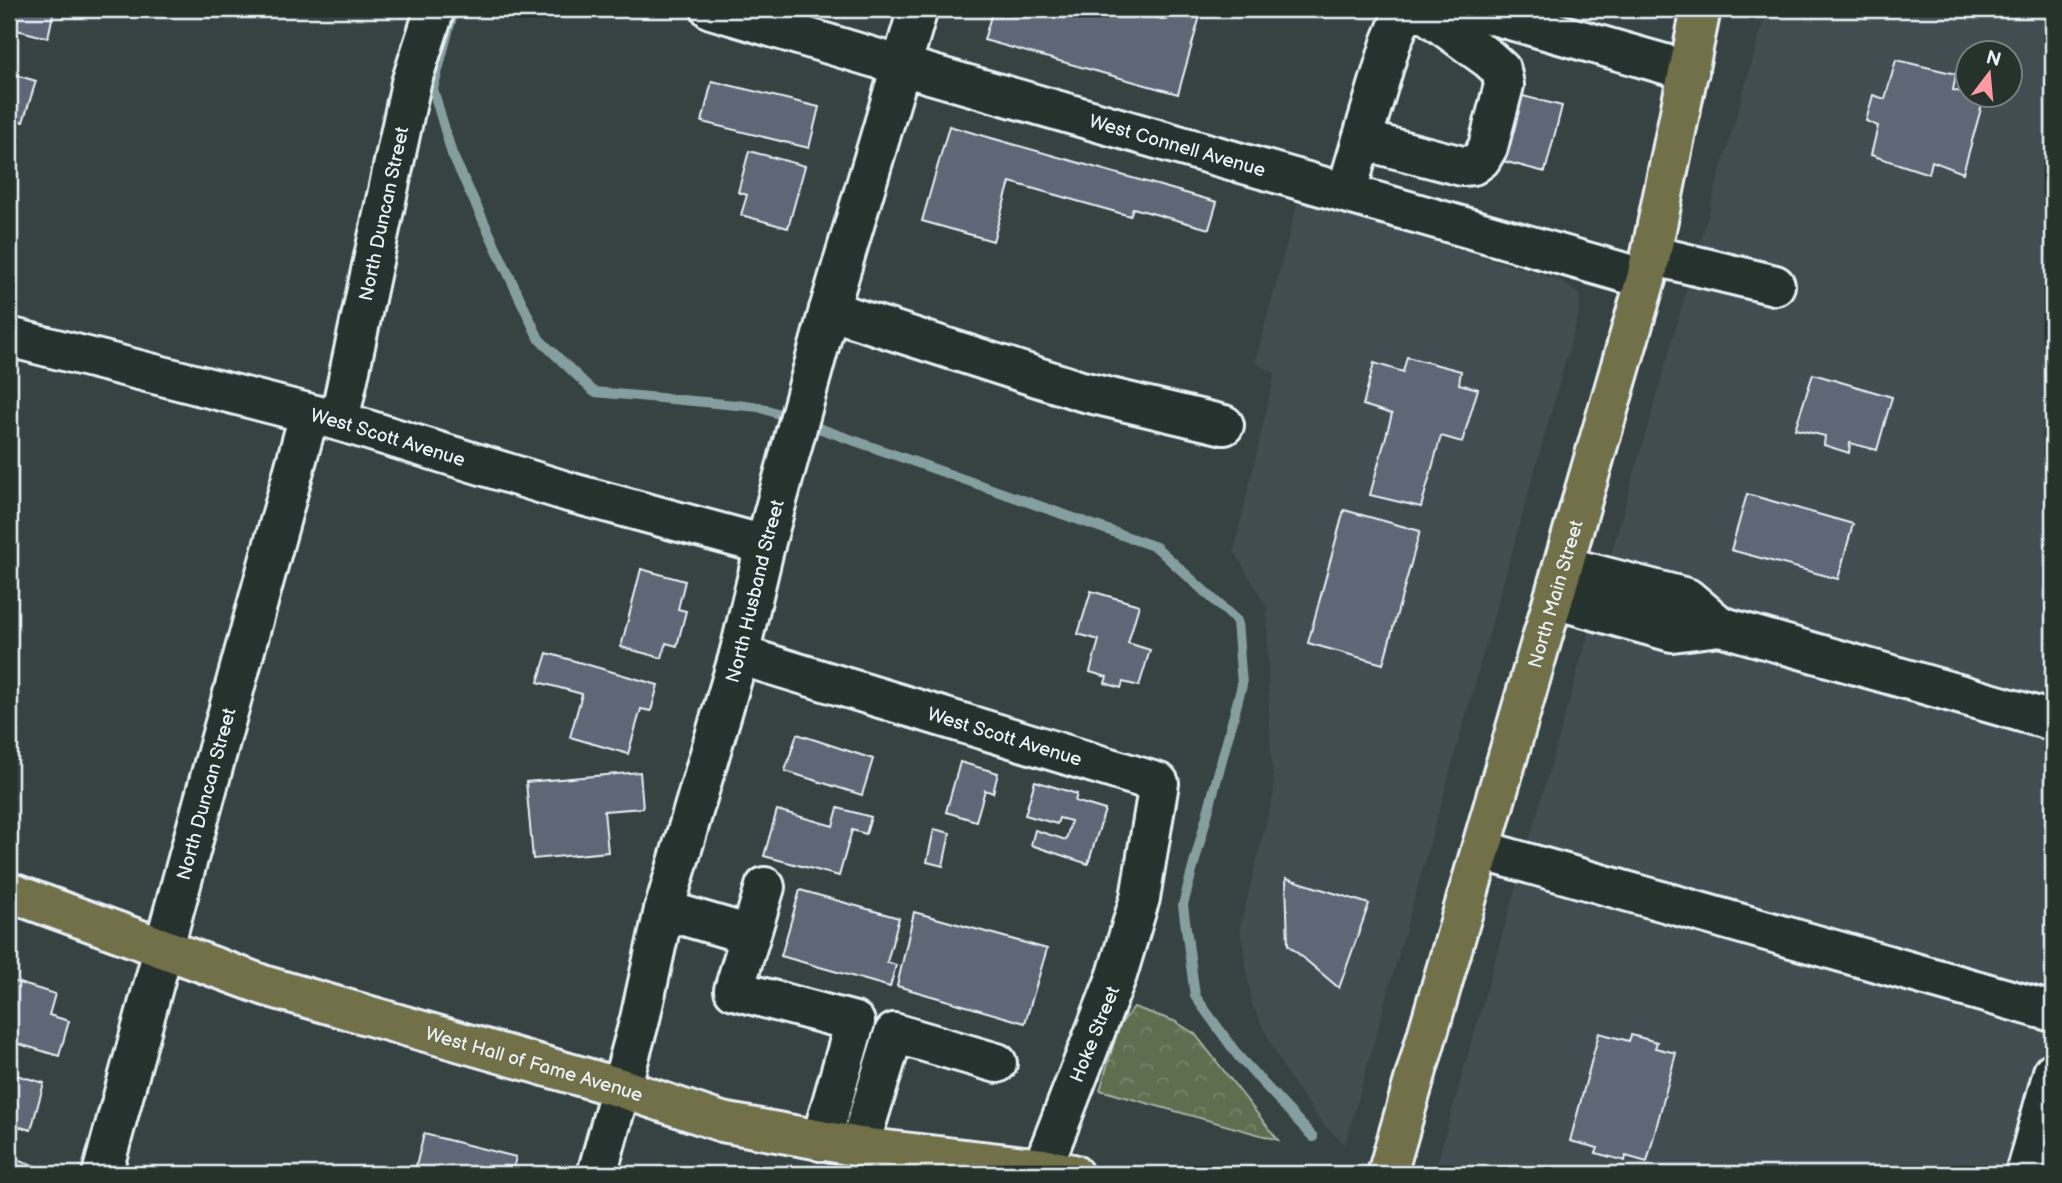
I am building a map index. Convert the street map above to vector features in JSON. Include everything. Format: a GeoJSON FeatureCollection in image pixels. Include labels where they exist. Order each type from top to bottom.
{"type":"FeatureCollection","features":[{"type":"Feature","properties":{"kind":"main road","name":"North Main Street"},"geometry":{"type":"LineString","coordinates":[[1387,1174],[1649,267],[1701,9]]}},
{"type":"Feature","properties":{"kind":"main road","name":"West Hall of Fame Avenue"},"geometry":{"type":"LineString","coordinates":[[9,892],[266,986],[621,1088],[722,1122],[821,1141],[878,1158],[1052,1172]]}},
{"type":"Feature","properties":{"kind":"street","name":"North Duncan Street"},"geometry":{"type":"LineString","coordinates":[[102,1174],[163,950],[324,418],[411,83],[435,9]]}},
{"type":"Feature","properties":{"kind":"street","name":"West Connell Avenue"},"geometry":{"type":"LineString","coordinates":[[711,9],[1346,193],[1649,267],[1775,285]]}},
{"type":"Feature","properties":{"kind":"street","name":"North Husband Street"},"geometry":{"type":"LineString","coordinates":[[597,1174],[640,1019],[664,910],[739,655],[807,388],[918,9]]}},
{"type":"Feature","properties":{"kind":"street"},"geometry":{"type":"LineString","coordinates":[[1346,193],[1362,140],[1400,20],[1418,9],[1489,58],[1501,70],[1504,85],[1488,147],[1481,159],[1473,165],[1462,166],[1362,140]]}},
{"type":"Feature","properties":{"kind":"street"},"geometry":{"type":"LineString","coordinates":[[1472,9],[1689,71]]}},
{"type":"Feature","properties":{"kind":"street"},"geometry":{"type":"LineString","coordinates":[[829,310],[1081,391],[1224,425]]}},
{"type":"Feature","properties":{"kind":"street","name":"West Scott Avenue"},"geometry":{"type":"LineString","coordinates":[[9,337],[324,418],[572,493],[765,545]]}},
{"type":"Feature","properties":{"kind":"street"},"geometry":{"type":"LineString","coordinates":[[1558,583],[1672,632],[1720,626],[2053,721]]}},
{"type":"Feature","properties":{"kind":"street","name":"West Scott Avenue"},"geometry":{"type":"LineString","coordinates":[[739,655],[1159,783],[1140,898]]}},
{"type":"Feature","properties":{"kind":"street"},"geometry":{"type":"LineString","coordinates":[[1481,850],[2053,1012]]}},
{"type":"Feature","properties":{"kind":"street"},"geometry":{"type":"LineString","coordinates":[[765,887],[734,990],[855,1022],[821,1141]]}},
{"type":"Feature","properties":{"kind":"street","name":"Hoke Street"},"geometry":{"type":"LineString","coordinates":[[1052,1172],[1140,898]]}},
{"type":"Feature","properties":{"kind":"street"},"geometry":{"type":"LineString","coordinates":[[664,910],[750,935]]}},
{"type":"Feature","properties":{"kind":"street"},"geometry":{"type":"LineString","coordinates":[[878,1158],[894,1033],[997,1063]]}},
{"type":"Feature","properties":{"kind":"street"},"geometry":{"type":"LineString","coordinates":[[2025,1174],[2053,1072]]}},
{"type":"Feature","properties":{"kind":"shaded area"},"geometry":{"type":"Polygon","coordinates":[[[1767,9],[2053,9],[2053,1174],[1437,1174],[1437,1163],[1767,9]]]}},
{"type":"Feature","properties":{"kind":"shaded area"},"geometry":{"type":"Polygon","coordinates":[[[1298,201],[1560,280],[1580,295],[1579,313],[1345,1145],[1322,1123],[1286,1073],[1252,1005],[1240,927],[1274,792],[1269,725],[1267,607],[1234,551],[1275,373],[1255,363],[1298,201]]]}},
{"type":"Feature","properties":{"kind":"green space"},"geometry":{"type":"Polygon","coordinates":[[[1134,1007],[1174,1021],[1195,1034],[1278,1140],[1100,1090],[1119,1026],[1134,1007]]]}},
{"type":"Feature","properties":{"kind":"building"},"geometry":{"type":"Polygon","coordinates":[[[9,9],[54,9],[48,38],[9,28],[9,9]]]}},
{"type":"Feature","properties":{"kind":"building"},"geometry":{"type":"Polygon","coordinates":[[[993,9],[1125,9],[1166,20],[1169,9],[1202,9],[1178,94],[984,40],[993,9]]]}},
{"type":"Feature","properties":{"kind":"building"},"geometry":{"type":"Polygon","coordinates":[[[1896,60],[1954,74],[1954,108],[1981,108],[1963,173],[1932,161],[1929,174],[1871,155],[1878,126],[1866,121],[1873,95],[1885,99],[1896,60]]]}},
{"type":"Feature","properties":{"kind":"building"},"geometry":{"type":"Polygon","coordinates":[[[9,73],[36,81],[23,122],[9,118],[9,73]]]}},
{"type":"Feature","properties":{"kind":"building"},"geometry":{"type":"Polygon","coordinates":[[[712,81],[819,107],[809,148],[702,122],[712,81]]]}},
{"type":"Feature","properties":{"kind":"building"},"geometry":{"type":"Polygon","coordinates":[[[1515,94],[1562,106],[1545,172],[1499,160],[1515,94]]]}},
{"type":"Feature","properties":{"kind":"building"},"geometry":{"type":"Polygon","coordinates":[[[949,126],[1217,202],[1209,229],[1133,208],[1130,216],[1010,182],[993,241],[922,221],[949,126]]]}},
{"type":"Feature","properties":{"kind":"building"},"geometry":{"type":"Polygon","coordinates":[[[749,151],[805,166],[788,228],[741,215],[747,195],[738,192],[749,151]]]}},
{"type":"Feature","properties":{"kind":"building"},"geometry":{"type":"Polygon","coordinates":[[[1407,357],[1461,371],[1459,384],[1478,389],[1462,442],[1441,436],[1421,507],[1370,495],[1392,414],[1363,405],[1374,363],[1403,372],[1407,357]]]}},
{"type":"Feature","properties":{"kind":"building"},"geometry":{"type":"Polygon","coordinates":[[[1813,374],[1892,397],[1877,450],[1850,443],[1849,453],[1824,445],[1825,436],[1795,429],[1813,374]]]}},
{"type":"Feature","properties":{"kind":"building"},"geometry":{"type":"Polygon","coordinates":[[[1747,494],[1853,524],[1838,579],[1731,550],[1747,494]]]}},
{"type":"Feature","properties":{"kind":"building"},"geometry":{"type":"Polygon","coordinates":[[[1344,510],[1420,531],[1383,664],[1308,643],[1344,510]]]}},
{"type":"Feature","properties":{"kind":"building"},"geometry":{"type":"Polygon","coordinates":[[[641,569],[685,581],[678,609],[686,611],[677,646],[666,643],[662,658],[621,647],[641,569]]]}},
{"type":"Feature","properties":{"kind":"building"},"geometry":{"type":"Polygon","coordinates":[[[1091,591],[1139,605],[1128,643],[1150,650],[1139,686],[1123,682],[1121,688],[1105,683],[1107,677],[1090,672],[1099,640],[1078,634],[1091,591]]]}},
{"type":"Feature","properties":{"kind":"building"},"geometry":{"type":"Polygon","coordinates":[[[547,653],[658,685],[651,711],[641,709],[628,754],[570,737],[582,694],[538,682],[547,653]]]}},
{"type":"Feature","properties":{"kind":"building"},"geometry":{"type":"Polygon","coordinates":[[[797,734],[873,759],[862,795],[785,771],[797,734]]]}},
{"type":"Feature","properties":{"kind":"building"},"geometry":{"type":"Polygon","coordinates":[[[960,762],[998,773],[993,793],[985,790],[976,821],[946,812],[960,762]]]}},
{"type":"Feature","properties":{"kind":"building"},"geometry":{"type":"Polygon","coordinates":[[[640,772],[643,808],[604,811],[608,852],[533,859],[526,782],[640,772]]]}},
{"type":"Feature","properties":{"kind":"building"},"geometry":{"type":"Polygon","coordinates":[[[1035,781],[1077,794],[1075,801],[1105,810],[1088,864],[1031,845],[1035,830],[1066,840],[1071,821],[1059,818],[1057,824],[1025,815],[1035,781]]]}},
{"type":"Feature","properties":{"kind":"building"},"geometry":{"type":"Polygon","coordinates":[[[838,808],[871,817],[866,834],[852,830],[839,876],[764,856],[777,810],[833,826],[838,808]]]}},
{"type":"Feature","properties":{"kind":"building"},"geometry":{"type":"Polygon","coordinates":[[[934,829],[950,833],[943,866],[927,862],[934,829]]]}},
{"type":"Feature","properties":{"kind":"building"},"geometry":{"type":"Polygon","coordinates":[[[1286,878],[1369,904],[1339,988],[1288,945],[1286,878]]]}},
{"type":"Feature","properties":{"kind":"building"},"geometry":{"type":"Polygon","coordinates":[[[800,890],[899,918],[887,962],[896,965],[890,987],[781,956],[800,890]]]}},
{"type":"Feature","properties":{"kind":"building"},"geometry":{"type":"Polygon","coordinates":[[[914,912],[1047,949],[1025,1023],[897,986],[914,912]]]}},
{"type":"Feature","properties":{"kind":"building"},"geometry":{"type":"Polygon","coordinates":[[[9,980],[55,994],[49,1015],[69,1021],[59,1056],[9,1041],[9,980]]]}},
{"type":"Feature","properties":{"kind":"building"},"geometry":{"type":"Polygon","coordinates":[[[1599,1033],[1629,1041],[1631,1035],[1657,1042],[1655,1048],[1676,1053],[1647,1162],[1626,1156],[1625,1161],[1596,1153],[1598,1148],[1570,1141],[1599,1033]]]}},
{"type":"Feature","properties":{"kind":"building"},"geometry":{"type":"Polygon","coordinates":[[[9,1073],[44,1083],[31,1130],[9,1124],[9,1073]]]}},
{"type":"Feature","properties":{"kind":"building"},"geometry":{"type":"Polygon","coordinates":[[[424,1134],[516,1157],[512,1174],[414,1174],[424,1134]]]}},
{"type":"Feature","properties":{"kind":"building"},"geometry":{"type":"Polygon","coordinates":[[[9,1158],[36,1166],[33,1174],[9,1174],[9,1158]]]}},
{"type":"Feature","properties":{"kind":"waterway"},"geometry":{"type":"LineString","coordinates":[[454,9],[433,89],[452,154],[539,339],[594,392],[759,407],[793,419]]}},
{"type":"Feature","properties":{"kind":"waterway"},"geometry":{"type":"LineString","coordinates":[[807,424],[1156,547],[1237,621],[1242,685],[1183,905],[1195,996],[1239,1057],[1313,1137]]}}]}
